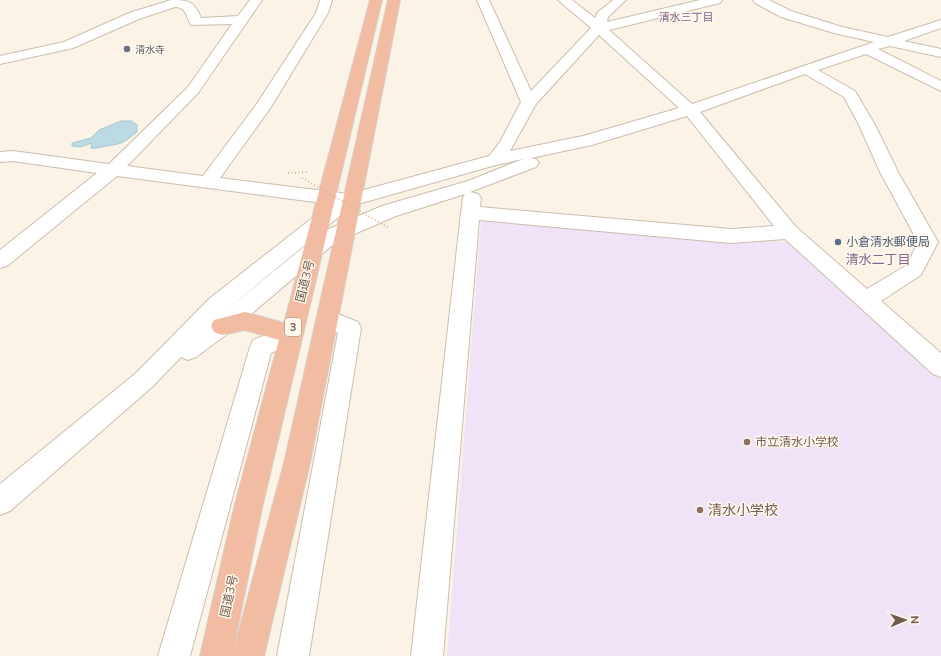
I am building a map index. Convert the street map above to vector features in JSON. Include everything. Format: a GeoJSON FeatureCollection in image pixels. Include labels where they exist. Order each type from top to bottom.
{"type":"FeatureCollection","features":[{"type":"Feature","properties":{"kind":"highway","name":"国道3号"},"geometry":{"type":"LineString","coordinates":[[216,656],[248,508],[376,0]]}},
{"type":"Feature","properties":{"kind":"highway"},"geometry":{"type":"LineString","coordinates":[[248,656],[296,463],[328,319],[394,0]]}},
{"type":"Feature","properties":{"kind":"highway"},"geometry":{"type":"LineString","coordinates":[[222,326],[245,321],[291,334]]}},
{"type":"Feature","properties":{"kind":"street"},"geometry":{"type":"LineString","coordinates":[[0,261],[113,170],[193,90],[256,0]]}},
{"type":"Feature","properties":{"kind":"street"},"geometry":{"type":"LineString","coordinates":[[208,181],[263,107],[322,13],[326,0]]}},
{"type":"Feature","properties":{"kind":"street"},"geometry":{"type":"LineString","coordinates":[[483,0],[529,102]]}},
{"type":"Feature","properties":{"kind":"street"},"geometry":{"type":"LineString","coordinates":[[564,0],[599,28],[690,110],[789,232],[941,367]]}},
{"type":"Feature","properties":{"kind":"street"},"geometry":{"type":"LineString","coordinates":[[0,500],[144,380],[222,326],[329,237],[389,211],[474,185],[497,168],[507,144],[529,102],[599,28],[602,16],[620,0]]}},
{"type":"Feature","properties":{"kind":"street"},"geometry":{"type":"LineString","coordinates":[[599,28],[716,0]]}},
{"type":"Feature","properties":{"kind":"street"},"geometry":{"type":"LineString","coordinates":[[759,0],[786,14],[839,30],[941,53]]}},
{"type":"Feature","properties":{"kind":"street"},"geometry":{"type":"LineString","coordinates":[[0,60],[68,45],[134,16],[174,3],[183,3],[191,9],[196,22],[242,20]]}},
{"type":"Feature","properties":{"kind":"street"},"geometry":{"type":"LineString","coordinates":[[0,157],[13,156],[208,181],[329,188],[352,200],[374,202],[497,168],[690,110],[941,24]]}},
{"type":"Feature","properties":{"kind":"street"},"geometry":{"type":"LineString","coordinates":[[867,49],[941,87]]}},
{"type":"Feature","properties":{"kind":"street"},"geometry":{"type":"LineString","coordinates":[[806,69],[850,94],[868,125],[889,172],[928,242],[914,270],[867,300]]}},
{"type":"Feature","properties":{"kind":"street"},"geometry":{"type":"LineString","coordinates":[[359,168],[361,174],[370,184],[377,187],[393,188]]}},
{"type":"Feature","properties":{"kind":"street"},"geometry":{"type":"LineString","coordinates":[[144,380],[218,305],[335,209],[352,200],[393,188],[497,168]]}},
{"type":"Feature","properties":{"kind":"street"},"geometry":{"type":"LineString","coordinates":[[427,656],[474,185]]}},
{"type":"Feature","properties":{"kind":"street"},"geometry":{"type":"LineString","coordinates":[[470,213],[731,236],[789,232]]}},
{"type":"Feature","properties":{"kind":"street"},"geometry":{"type":"LineString","coordinates":[[293,656],[350,328],[328,319]]}},
{"type":"Feature","properties":{"kind":"street"},"geometry":{"type":"LineString","coordinates":[[174,656],[261,347],[291,334]]}},
{"type":"Feature","properties":{"kind":"path"},"geometry":{"type":"LineString","coordinates":[[286,177],[288,173],[307,172]]}},
{"type":"Feature","properties":{"kind":"path"},"geometry":{"type":"LineString","coordinates":[[302,178],[389,228]]}},
{"type":"Feature","properties":{"kind":"shaded area","name":"清水小学校"},"geometry":{"type":"Polygon","coordinates":[[[481,221],[787,242],[941,364],[941,656],[447,656],[481,221]]]}},
{"type":"Feature","properties":{"kind":"water"},"geometry":{"type":"Polygon","coordinates":[[[121,121],[132,121],[137,125],[137,132],[123,142],[95,148],[91,148],[92,143],[80,147],[72,146],[72,143],[91,138],[99,130],[121,121]]]}},
{"type":"Feature","properties":{"kind":"place","name":"清水寺"},"geometry":{"type":"Point","coordinates":[127,49]}},
{"type":"Feature","properties":{"kind":"place","name":"小倉清水郵便局"},"geometry":{"type":"Point","coordinates":[838,242]}},
{"type":"Feature","properties":{"kind":"place","name":"市立清水小学校"},"geometry":{"type":"Point","coordinates":[747,442]}},
{"type":"Feature","properties":{"kind":"place","name":"清水小学校"},"geometry":{"type":"Point","coordinates":[700,510]}},
{"type":"Feature","properties":{"kind":"district","name":"清水三丁目"},"geometry":{"type":"Point","coordinates":[686,17]}},
{"type":"Feature","properties":{"kind":"district","name":"清水二丁目"},"geometry":{"type":"Point","coordinates":[878,259]}}]}
